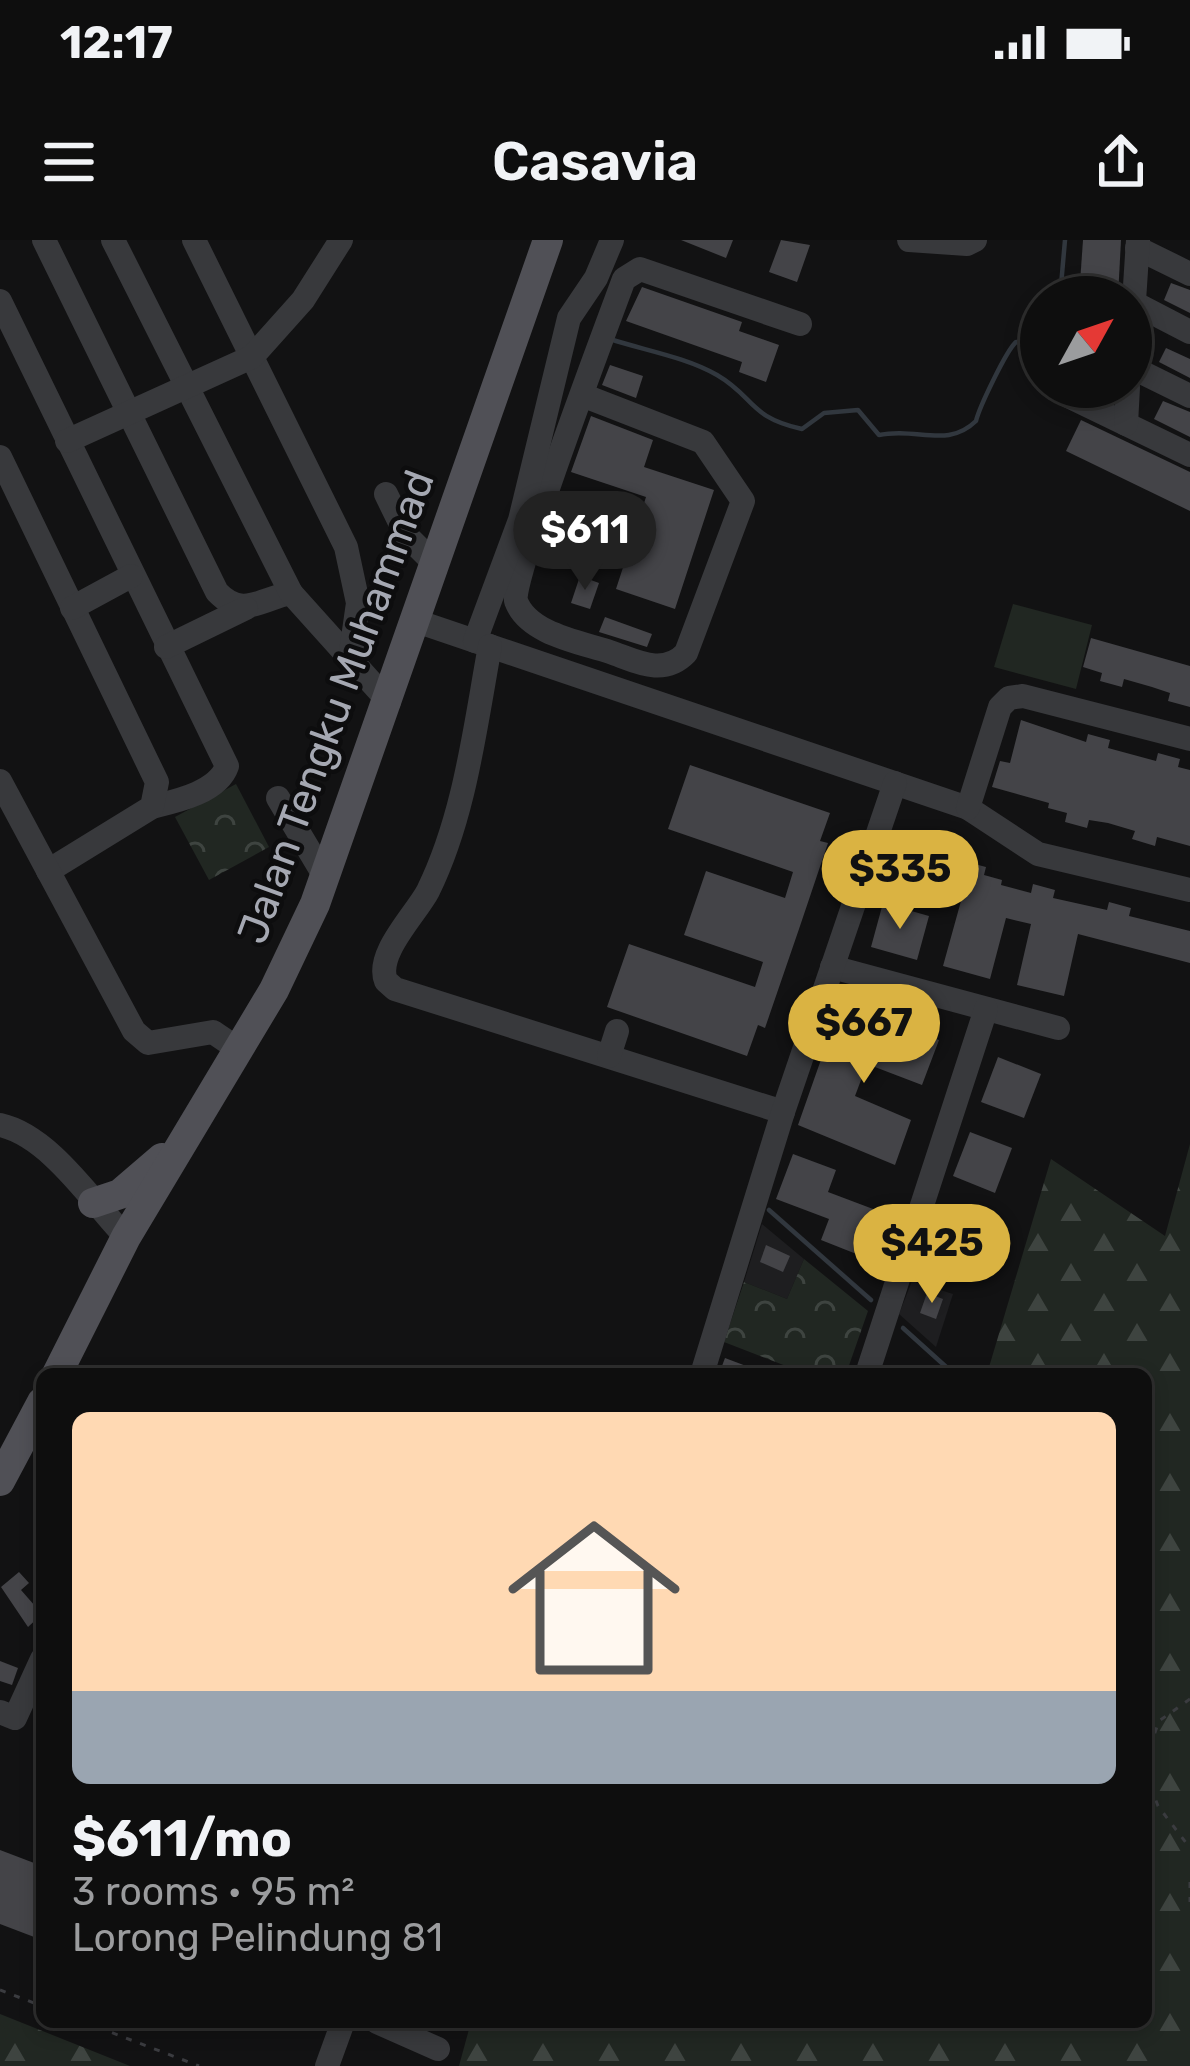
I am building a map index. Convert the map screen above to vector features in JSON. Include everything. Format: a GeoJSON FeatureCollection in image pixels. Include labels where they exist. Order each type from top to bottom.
{"type":"FeatureCollection","features":[{"type":"Feature","properties":{"kind":"main road","name":"Jalan Tengku Muhammad"},"geometry":{"type":"LineString","coordinates":[[60,1368],[126,1238],[284,969],[389,702],[548,240]]}},
{"type":"Feature","properties":{"kind":"main road"},"geometry":{"type":"LineString","coordinates":[[93,1203],[120,1194],[184,1138]]}},
{"type":"Feature","properties":{"kind":"main road"},"geometry":{"type":"LineString","coordinates":[[0,1481],[36,1413]]}},
{"type":"Feature","properties":{"kind":"street"},"geometry":{"type":"LineString","coordinates":[[44,240],[217,592],[236,608],[246,608]]}},
{"type":"Feature","properties":{"kind":"street"},"geometry":{"type":"LineString","coordinates":[[113,240],[291,593],[326,638],[389,702]]}},
{"type":"Feature","properties":{"kind":"street"},"geometry":{"type":"LineString","coordinates":[[194,240],[354,569],[357,625],[350,659]]}},
{"type":"Feature","properties":{"kind":"street"},"geometry":{"type":"LineString","coordinates":[[612,240],[569,318],[520,520],[482,643],[446,849],[383,972],[395,988],[783,1112]]}},
{"type":"Feature","properties":{"kind":"street"},"geometry":{"type":"LineString","coordinates":[[910,240],[971,242]]}},
{"type":"Feature","properties":{"kind":"street"},"geometry":{"type":"LineString","coordinates":[[1135,276],[1137,244],[1190,274]]}},
{"type":"Feature","properties":{"kind":"street"},"geometry":{"type":"LineString","coordinates":[[67,440],[133,415],[252,357],[303,300],[330,245]]}},
{"type":"Feature","properties":{"kind":"street"},"geometry":{"type":"LineString","coordinates":[[582,395],[703,442],[740,494],[742,508],[679,660],[647,665],[545,630],[520,610],[514,584],[582,395],[624,279],[633,270],[800,324]]}},
{"type":"Feature","properties":{"kind":"street"},"geometry":{"type":"LineString","coordinates":[[0,301],[226,772],[184,800],[152,807],[48,871]]}},
{"type":"Feature","properties":{"kind":"street"},"geometry":{"type":"LineString","coordinates":[[1152,312],[1190,332]]}},
{"type":"Feature","properties":{"kind":"street"},"geometry":{"type":"LineString","coordinates":[[1152,377],[1190,396]]}},
{"type":"Feature","properties":{"kind":"street"},"geometry":{"type":"LineString","coordinates":[[1092,408],[1190,455]]}},
{"type":"Feature","properties":{"kind":"street"},"geometry":{"type":"LineString","coordinates":[[1126,424],[1127,408]]}},
{"type":"Feature","properties":{"kind":"street"},"geometry":{"type":"LineString","coordinates":[[0,457],[152,767],[158,795],[152,807]]}},
{"type":"Feature","properties":{"kind":"street"},"geometry":{"type":"LineString","coordinates":[[386,494],[406,536],[436,566]]}},
{"type":"Feature","properties":{"kind":"street"},"geometry":{"type":"LineString","coordinates":[[72,608],[131,576]]}},
{"type":"Feature","properties":{"kind":"street"},"geometry":{"type":"LineString","coordinates":[[166,647],[246,608],[291,593]]}},
{"type":"Feature","properties":{"kind":"street"},"geometry":{"type":"LineString","coordinates":[[416,621],[968,808],[1038,854],[1190,890]]}},
{"type":"Feature","properties":{"kind":"street"},"geometry":{"type":"LineString","coordinates":[[533,660],[545,630]]}},
{"type":"Feature","properties":{"kind":"street"},"geometry":{"type":"LineString","coordinates":[[968,808],[1000,707],[1009,698],[1022,695],[1190,739]]}},
{"type":"Feature","properties":{"kind":"street"},"geometry":{"type":"LineString","coordinates":[[0,781],[140,1038],[159,1042],[213,1032],[238,1049]]}},
{"type":"Feature","properties":{"kind":"street"},"geometry":{"type":"LineString","coordinates":[[704,1368],[783,1112],[895,783]]}},
{"type":"Feature","properties":{"kind":"street"},"geometry":{"type":"LineString","coordinates":[[278,798],[324,875]]}},
{"type":"Feature","properties":{"kind":"street"},"geometry":{"type":"LineString","coordinates":[[832,967],[1058,1028]]}},
{"type":"Feature","properties":{"kind":"street"},"geometry":{"type":"LineString","coordinates":[[868,1368],[986,1009]]}},
{"type":"Feature","properties":{"kind":"street"},"geometry":{"type":"LineString","coordinates":[[608,1057],[617,1031]]}},
{"type":"Feature","properties":{"kind":"street"},"geometry":{"type":"LineString","coordinates":[[0,1125],[22,1132],[43,1150],[126,1238]]}},
{"type":"Feature","properties":{"kind":"street"},"geometry":{"type":"LineString","coordinates":[[0,1712],[15,1718],[36,1672]]}},
{"type":"Feature","properties":{"kind":"street"},"geometry":{"type":"LineString","coordinates":[[327,2066],[341,2028]]}},
{"type":"Feature","properties":{"kind":"street"},"geometry":{"type":"LineString","coordinates":[[391,2028],[438,2049]]}},
{"type":"Feature","properties":{"kind":"path"},"geometry":{"type":"LineString","coordinates":[[1152,1753],[1159,1721],[1190,1699]]}},
{"type":"Feature","properties":{"kind":"path"},"geometry":{"type":"LineString","coordinates":[[1152,1775],[1157,1806],[1190,1848]]}},
{"type":"Feature","properties":{"kind":"path"},"geometry":{"type":"LineString","coordinates":[[1190,1882],[1190,1902]]}},
{"type":"Feature","properties":{"kind":"path"},"geometry":{"type":"LineString","coordinates":[[0,1990],[36,2004]]}},
{"type":"Feature","properties":{"kind":"path"},"geometry":{"type":"LineString","coordinates":[[100,2028],[199,2066]]}},
{"type":"Feature","properties":{"kind":"shaded area"},"geometry":{"type":"Polygon","coordinates":[[[762,1224],[804,1259],[787,1299],[744,1282],[762,1224]]]}},
{"type":"Feature","properties":{"kind":"shaded area"},"geometry":{"type":"Polygon","coordinates":[[[912,1281],[953,1294],[936,1347],[899,1314],[912,1281]]]}},
{"type":"Feature","properties":{"kind":"green space"},"geometry":{"type":"Polygon","coordinates":[[[1013,604],[1092,625],[1076,689],[994,667],[1013,604]]]}},
{"type":"Feature","properties":{"kind":"green space"},"geometry":{"type":"Polygon","coordinates":[[[236,784],[269,847],[209,880],[175,817],[236,784]]]}},
{"type":"Feature","properties":{"kind":"green space"},"geometry":{"type":"Polygon","coordinates":[[[1190,1144],[1190,2066],[459,2066],[469,2028],[1152,2028],[1152,1368],[989,1368],[1051,1159],[1165,1236],[1190,1144]]]}},
{"type":"Feature","properties":{"kind":"green space"},"geometry":{"type":"Polygon","coordinates":[[[804,1259],[868,1311],[848,1368],[791,1368],[724,1342],[744,1282],[787,1299],[804,1259]]]}},
{"type":"Feature","properties":{"kind":"green space"},"geometry":{"type":"Polygon","coordinates":[[[0,2014],[130,2066],[0,2066],[0,2014]]]}},
{"type":"Feature","properties":{"kind":"building"},"geometry":{"type":"Polygon","coordinates":[[[681,240],[733,240],[726,258],[681,240]]]}},
{"type":"Feature","properties":{"kind":"building"},"geometry":{"type":"Polygon","coordinates":[[[781,240],[810,245],[797,282],[769,272],[781,240]]]}},
{"type":"Feature","properties":{"kind":"building"},"geometry":{"type":"Polygon","coordinates":[[[1083,240],[1121,240],[1119,276],[1080,276],[1083,240]]]}},
{"type":"Feature","properties":{"kind":"building"},"geometry":{"type":"Polygon","coordinates":[[[1171,283],[1190,290],[1190,313],[1164,300],[1171,283]]]}},
{"type":"Feature","properties":{"kind":"building"},"geometry":{"type":"Polygon","coordinates":[[[642,287],[742,322],[739,331],[779,345],[766,382],[739,372],[742,362],[626,321],[642,287]]]}},
{"type":"Feature","properties":{"kind":"building"},"geometry":{"type":"Polygon","coordinates":[[[1166,348],[1190,359],[1190,378],[1159,362],[1166,348]]]}},
{"type":"Feature","properties":{"kind":"building"},"geometry":{"type":"Polygon","coordinates":[[[610,365],[643,376],[636,398],[602,385],[610,365]]]}},
{"type":"Feature","properties":{"kind":"building"},"geometry":{"type":"Polygon","coordinates":[[[1163,401],[1190,412],[1190,437],[1154,419],[1163,401]]]}},
{"type":"Feature","properties":{"kind":"building"},"geometry":{"type":"Polygon","coordinates":[[[591,416],[653,440],[644,467],[714,490],[675,609],[616,589],[646,497],[571,472],[591,416]]]}},
{"type":"Feature","properties":{"kind":"building"},"geometry":{"type":"Polygon","coordinates":[[[1081,420],[1190,472],[1190,511],[1066,451],[1081,420]]]}},
{"type":"Feature","properties":{"kind":"building"},"geometry":{"type":"Polygon","coordinates":[[[580,576],[599,583],[590,609],[571,603],[580,576]]]}},
{"type":"Feature","properties":{"kind":"building"},"geometry":{"type":"Polygon","coordinates":[[[605,617],[652,634],[647,647],[599,632],[605,617]]]}},
{"type":"Feature","properties":{"kind":"building"},"geometry":{"type":"Polygon","coordinates":[[[1091,638],[1190,666],[1190,707],[1168,701],[1170,693],[1152,687],[1124,679],[1122,687],[1100,681],[1102,673],[1083,667],[1091,638]]]}},
{"type":"Feature","properties":{"kind":"building"},"geometry":{"type":"Polygon","coordinates":[[[1021,720],[1086,742],[1088,734],[1110,740],[1108,748],[1156,761],[1158,753],[1180,759],[1178,767],[1190,770],[1190,846],[1157,837],[1155,846],[1132,839],[1135,831],[1108,823],[1089,820],[1087,828],[1065,822],[1067,813],[1048,808],[1049,803],[992,787],[1000,761],[1010,763],[1021,720]]]}},
{"type":"Feature","properties":{"kind":"building"},"geometry":{"type":"Polygon","coordinates":[[[690,765],[830,813],[820,841],[828,843],[799,929],[765,1028],[758,1025],[747,1056],[607,1007],[629,944],[755,987],[763,962],[684,935],[706,871],[785,898],[793,872],[668,829],[690,765]]]}},
{"type":"Feature","properties":{"kind":"building"},"geometry":{"type":"Polygon","coordinates":[[[963,861],[986,867],[984,875],[1002,880],[1001,885],[1031,893],[1033,884],[1055,890],[1053,898],[1107,910],[1109,902],[1131,908],[1129,916],[1190,931],[1190,963],[1078,934],[1064,996],[1017,985],[1031,924],[1006,918],[990,979],[943,966],[961,901],[935,894],[943,865],[961,870],[963,861]]]}},
{"type":"Feature","properties":{"kind":"building"},"geometry":{"type":"Polygon","coordinates":[[[883,903],[929,916],[917,960],[871,947],[883,903]]]}},
{"type":"Feature","properties":{"kind":"building"},"geometry":{"type":"Polygon","coordinates":[[[837,1014],[892,1035],[896,1024],[939,1040],[922,1085],[867,1064],[855,1096],[911,1120],[895,1165],[798,1125],[837,1014]]]}},
{"type":"Feature","properties":{"kind":"building"},"geometry":{"type":"Polygon","coordinates":[[[998,1057],[1041,1074],[1024,1118],[981,1102],[998,1057]]]}},
{"type":"Feature","properties":{"kind":"building"},"geometry":{"type":"Polygon","coordinates":[[[970,1132],[1012,1148],[995,1193],[953,1176],[970,1132]]]}},
{"type":"Feature","properties":{"kind":"building"},"geometry":{"type":"Polygon","coordinates":[[[793,1154],[836,1170],[828,1192],[881,1212],[864,1257],[821,1240],[829,1219],[776,1199],[793,1154]]]}},
{"type":"Feature","properties":{"kind":"building"},"geometry":{"type":"Polygon","coordinates":[[[944,1210],[986,1226],[969,1271],[927,1255],[944,1210]]]}},
{"type":"Feature","properties":{"kind":"building"},"geometry":{"type":"Polygon","coordinates":[[[766,1245],[790,1256],[783,1272],[760,1262],[766,1245]]]}},
{"type":"Feature","properties":{"kind":"building"},"geometry":{"type":"Polygon","coordinates":[[[927,1293],[943,1299],[936,1319],[920,1313],[927,1293]]]}},
{"type":"Feature","properties":{"kind":"building"},"geometry":{"type":"Polygon","coordinates":[[[725,1358],[752,1368],[721,1368],[725,1358]]]}},
{"type":"Feature","properties":{"kind":"building"},"geometry":{"type":"Polygon","coordinates":[[[19,1572],[29,1583],[21,1590],[36,1607],[36,1620],[28,1627],[1,1587],[19,1572]]]}},
{"type":"Feature","properties":{"kind":"building"},"geometry":{"type":"Polygon","coordinates":[[[0,1661],[18,1668],[12,1685],[0,1681],[0,1661]]]}},
{"type":"Feature","properties":{"kind":"building"},"geometry":{"type":"Polygon","coordinates":[[[0,1850],[36,1864],[36,1938],[0,1924],[0,1850]]]}},
{"type":"Feature","properties":{"kind":"waterway"},"geometry":{"type":"LineString","coordinates":[[1062,276],[1065,240]]}},
{"type":"Feature","properties":{"kind":"waterway"},"geometry":{"type":"LineString","coordinates":[[610,339],[705,369],[784,424],[802,429],[824,413],[858,410],[879,435],[943,436],[976,421],[1006,356],[1020,342]]}},
{"type":"Feature","properties":{"kind":"waterway"},"geometry":{"type":"LineString","coordinates":[[769,1210],[871,1300]]}},
{"type":"Feature","properties":{"kind":"waterway"},"geometry":{"type":"LineString","coordinates":[[903,1328],[947,1368]]}}]}
